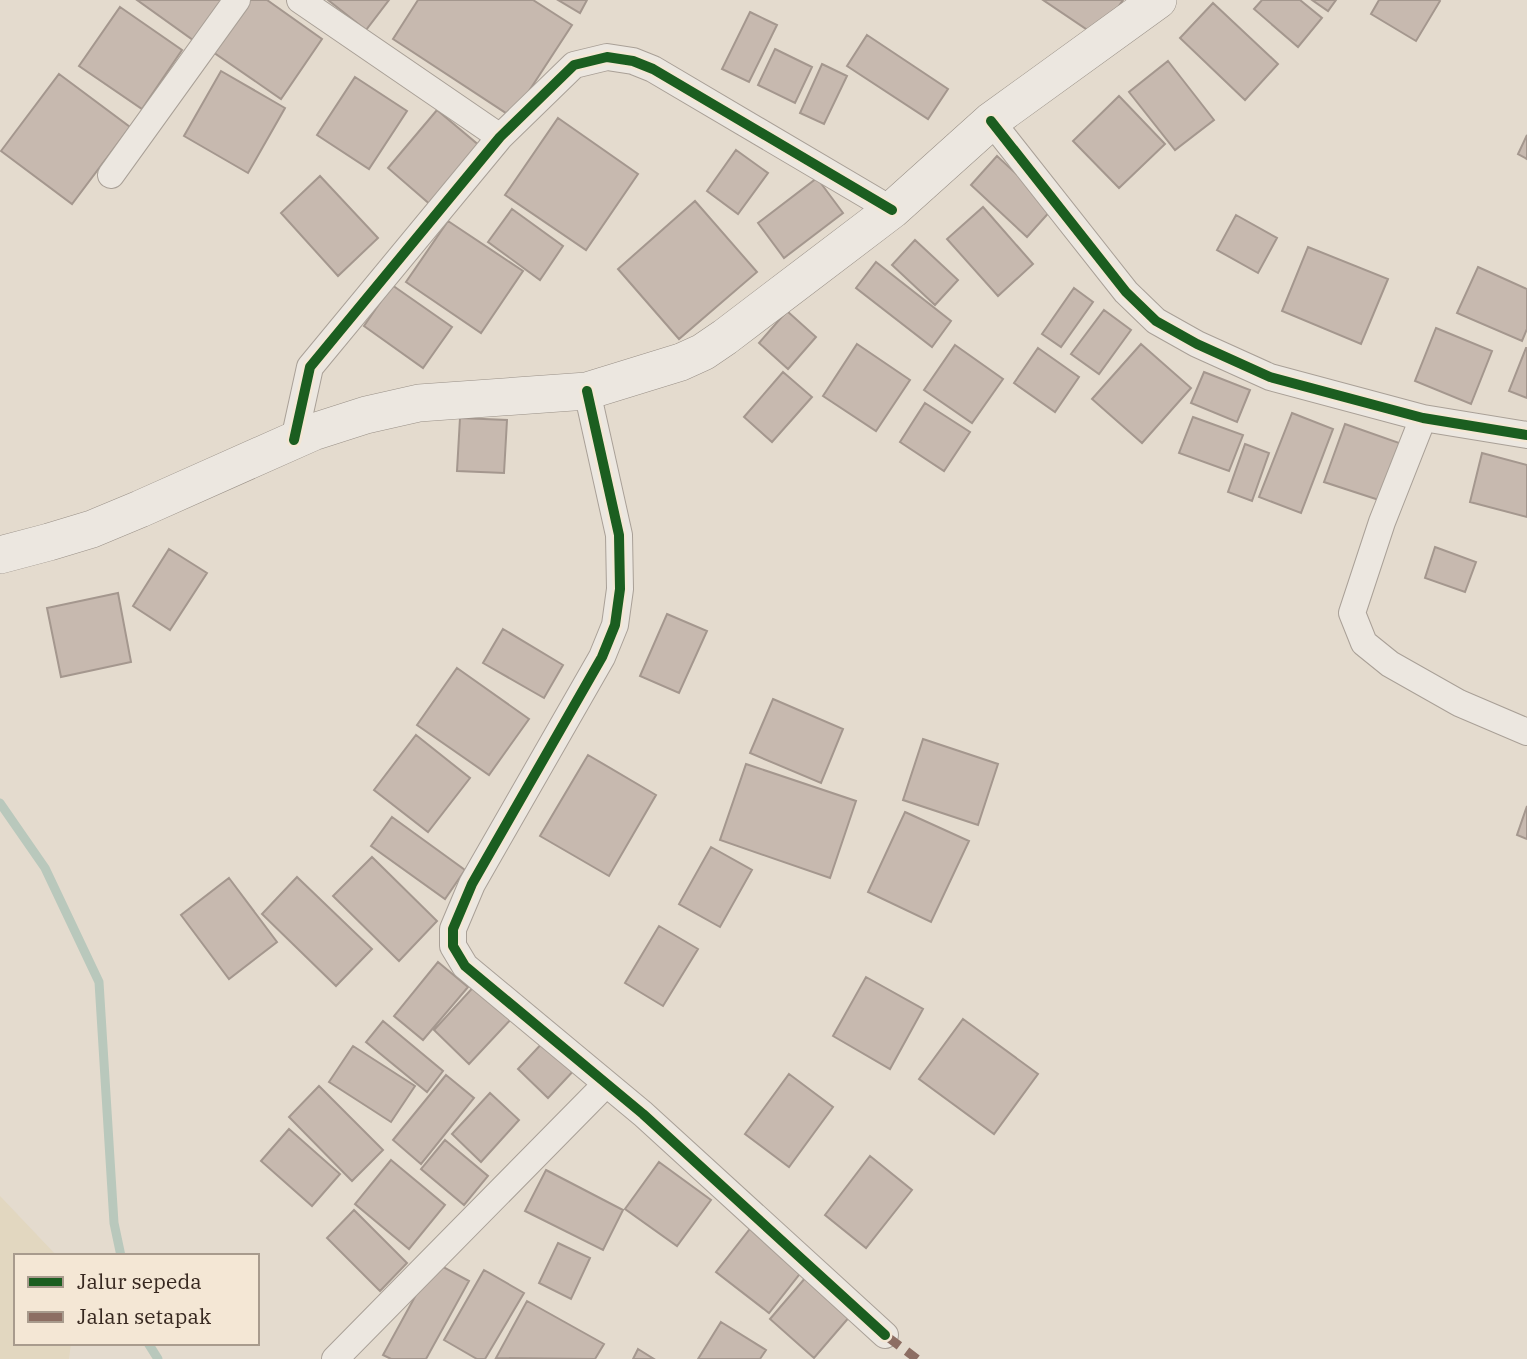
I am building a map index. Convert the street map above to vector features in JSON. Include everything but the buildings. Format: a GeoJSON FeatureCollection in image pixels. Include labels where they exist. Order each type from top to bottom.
{"type":"FeatureCollection","features":[{"type":"Feature","properties":{"kind":"main road"},"geometry":{"type":"LineString","coordinates":[[0,555],[92,528],[313,432],[366,415],[419,403],[587,391],[681,362],[703,352],[892,210],[991,121],[1158,0]]}},
{"type":"Feature","properties":{"kind":"street"},"geometry":{"type":"LineString","coordinates":[[111,174],[237,0]]}},
{"type":"Feature","properties":{"kind":"street"},"geometry":{"type":"LineString","coordinates":[[300,0],[500,137]]}},
{"type":"Feature","properties":{"kind":"street"},"geometry":{"type":"LineString","coordinates":[[294,440],[310,367],[500,137],[574,65],[607,57],[633,61],[653,69],[892,210]]}},
{"type":"Feature","properties":{"kind":"street"},"geometry":{"type":"LineString","coordinates":[[991,121],[1126,292],[1156,321],[1197,344],[1270,377],[1423,418],[1527,435]]}},
{"type":"Feature","properties":{"kind":"street"},"geometry":{"type":"LineString","coordinates":[[587,391],[619,536],[620,589],[615,625],[602,657],[472,884],[453,929],[453,946],[465,966],[643,1115],[885,1335]]}},
{"type":"Feature","properties":{"kind":"street"},"geometry":{"type":"LineString","coordinates":[[1423,418],[1382,522],[1352,612],[1364,643],[1390,664],[1459,704],[1527,732]]}},
{"type":"Feature","properties":{"kind":"street"},"geometry":{"type":"LineString","coordinates":[[335,1359],[606,1084]]}},
{"type":"Feature","properties":{"kind":"shaded area"},"geometry":{"type":"Polygon","coordinates":[[[0,1196],[55,1254],[14,1254],[14,1345],[71,1345],[69,1359],[0,1359],[0,1196]]]}},
{"type":"Feature","properties":{"kind":"waterway"},"geometry":{"type":"LineString","coordinates":[[0,803],[45,868],[99,982],[114,1223],[121,1254]]}},
{"type":"Feature","properties":{"kind":"waterway"},"geometry":{"type":"LineString","coordinates":[[149,1345],[158,1359]]}},
{"type":"Feature","properties":{"kind":"marked path"},"geometry":{"type":"LineString","coordinates":[[885,1335],[917,1359]]}},
{"type":"Feature","properties":{"kind":"cycle path"},"geometry":{"type":"LineString","coordinates":[[294,440],[310,367],[500,137],[574,65],[607,57],[633,61],[653,69],[892,210]]}},
{"type":"Feature","properties":{"kind":"cycle path"},"geometry":{"type":"LineString","coordinates":[[991,121],[1126,292],[1156,321],[1197,344],[1270,377],[1423,418],[1527,435]]}},
{"type":"Feature","properties":{"kind":"cycle path"},"geometry":{"type":"LineString","coordinates":[[587,391],[619,535],[620,589],[615,625],[602,657],[472,884],[453,929],[453,946],[465,966],[643,1114],[885,1335]]}}]}
